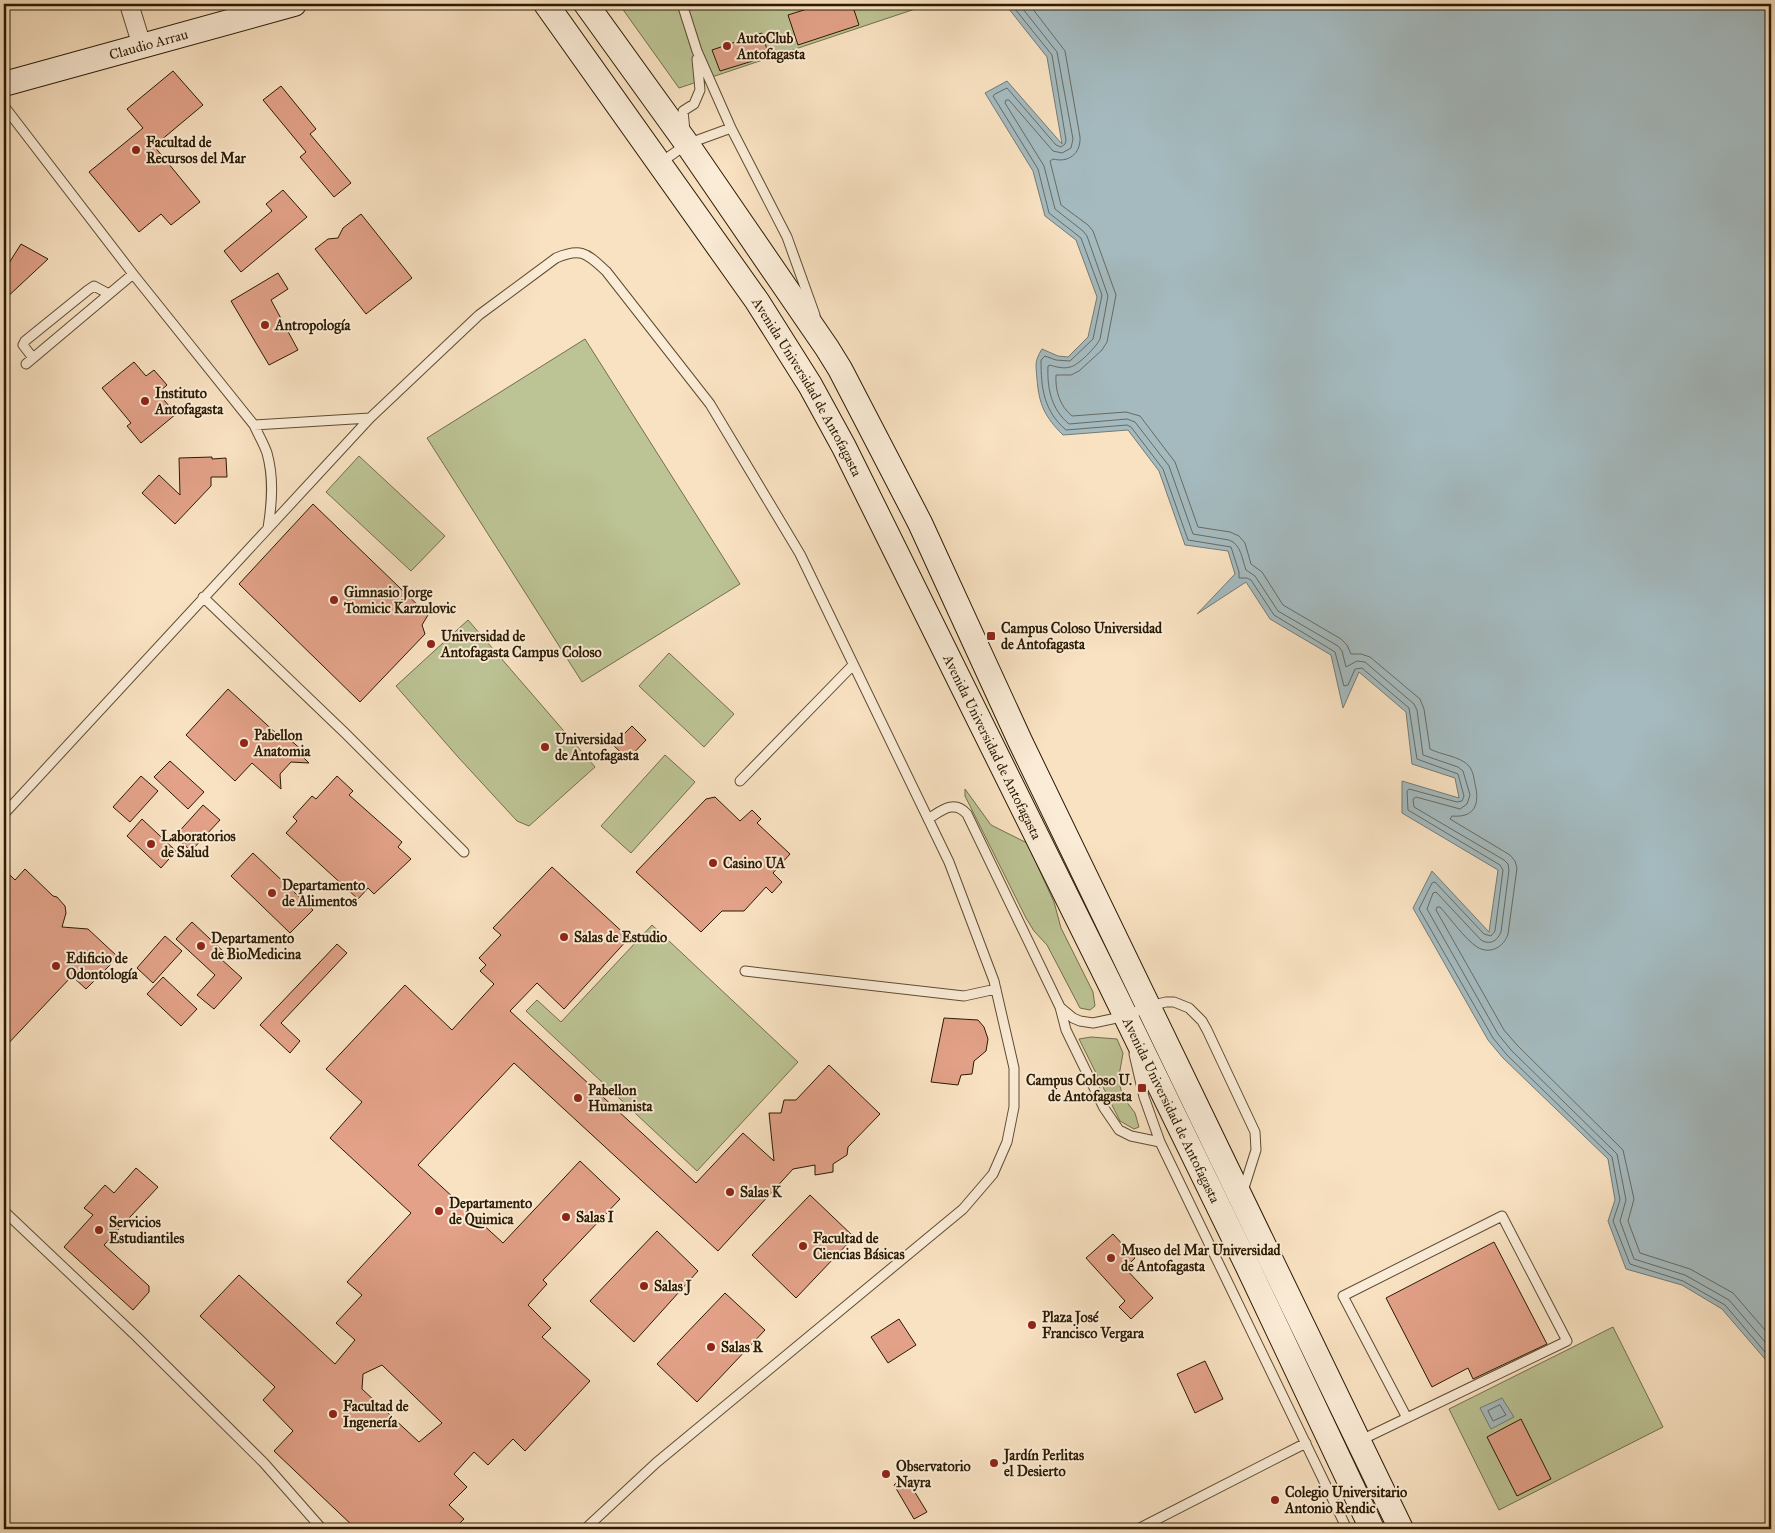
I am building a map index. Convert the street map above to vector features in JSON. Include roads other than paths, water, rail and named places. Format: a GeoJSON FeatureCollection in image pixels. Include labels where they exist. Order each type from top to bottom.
{"type":"FeatureCollection","features":[{"type":"Feature","properties":{"kind":"main road","name":"Claudio Arrau"},"geometry":{"type":"LineString","coordinates":[[4,84],[142,46],[268,7],[294,4]]}},
{"type":"Feature","properties":{"kind":"main road","name":"Avenida Universidad de Antofagasta"},"geometry":{"type":"LineString","coordinates":[[546,4],[757,301],[810,385],[844,447],[1126,1016],[1372,1529]]}},
{"type":"Feature","properties":{"kind":"main road","name":"Avenida Universidad de Antofagasta"},"geometry":{"type":"LineString","coordinates":[[586,4],[687,144],[827,348],[881,447],[920,523],[1020,741],[1402,1529]]}},
{"type":"Feature","properties":{"kind":"street"},"geometry":{"type":"LineString","coordinates":[[129,4],[142,46]]}},
{"type":"Feature","properties":{"kind":"lane"},"geometry":{"type":"LineString","coordinates":[[682,4],[697,51],[730,128],[787,237],[827,348]]}},
{"type":"Feature","properties":{"kind":"lane"},"geometry":{"type":"LineString","coordinates":[[687,144],[683,111],[694,104],[700,90],[697,51]]}},
{"type":"Feature","properties":{"kind":"lane"},"geometry":{"type":"LineString","coordinates":[[4,106],[133,274],[254,425],[267,453],[271,480],[271,507],[268,528]]}},
{"type":"Feature","properties":{"kind":"lane"},"geometry":{"type":"LineString","coordinates":[[660,163],[687,144],[730,128]]}},
{"type":"Feature","properties":{"kind":"lane"},"geometry":{"type":"LineString","coordinates":[[4,814],[370,418],[479,315],[556,258],[570,252],[587,254],[606,271],[710,404],[800,554],[949,862],[996,989],[1014,1068],[1014,1107],[1007,1142],[993,1174],[963,1209],[656,1464],[585,1529]]}},
{"type":"Feature","properties":{"kind":"lane"},"geometry":{"type":"LineString","coordinates":[[109,294],[94,286],[25,341],[23,345],[29,361],[133,274]]}},
{"type":"Feature","properties":{"kind":"lane"},"geometry":{"type":"LineString","coordinates":[[254,425],[370,418]]}},
{"type":"Feature","properties":{"kind":"lane"},"geometry":{"type":"LineString","coordinates":[[204,597],[345,733],[464,852]]}},
{"type":"Feature","properties":{"kind":"lane"},"geometry":{"type":"LineString","coordinates":[[740,780],[853,665]]}},
{"type":"Feature","properties":{"kind":"lane"},"geometry":{"type":"LineString","coordinates":[[928,819],[947,807],[953,806],[959,807],[967,814],[1060,1008],[1066,1030],[1104,1108],[1119,1130],[1125,1134],[1160,1142]]}},
{"type":"Feature","properties":{"kind":"lane"},"geometry":{"type":"LineString","coordinates":[[744,971],[964,996],[996,989]]}},
{"type":"Feature","properties":{"kind":"lane"},"geometry":{"type":"LineString","coordinates":[[1060,1008],[1073,1018],[1086,1022],[1126,1016],[1149,1006],[1166,1002],[1182,1005],[1196,1014],[1207,1030],[1254,1132],[1256,1150],[1242,1196]]}},
{"type":"Feature","properties":{"kind":"lane"},"geometry":{"type":"LineString","coordinates":[[1126,1016],[1140,1083],[1160,1142],[1347,1529]]}},
{"type":"Feature","properties":{"kind":"lane"},"geometry":{"type":"LineString","coordinates":[[4,1211],[137,1337],[257,1456],[322,1529]]}},
{"type":"Feature","properties":{"kind":"lane"},"geometry":{"type":"LineString","coordinates":[[1359,1441],[1407,1418],[1566,1341],[1502,1216],[1344,1296],[1407,1418]]}},
{"type":"Feature","properties":{"kind":"lane"},"geometry":{"type":"LineString","coordinates":[[1138,1529],[1306,1443]]}},
{"type":"Feature","properties":{"kind":"water"},"geometry":{"type":"Polygon","coordinates":[[[1005,4],[1771,4],[1771,1370],[1765,1359],[1722,1309],[1682,1285],[1626,1269],[1608,1221],[1615,1200],[1608,1159],[1503,1058],[1488,1040],[1413,908],[1432,871],[1489,932],[1498,870],[1402,813],[1402,781],[1459,798],[1455,778],[1412,764],[1406,712],[1359,672],[1343,708],[1331,655],[1270,619],[1246,582],[1197,614],[1235,574],[1228,551],[1185,545],[1159,471],[1128,430],[1063,435],[1047,416],[1041,403],[1038,388],[1036,367],[1038,357],[1042,349],[1058,356],[1068,357],[1088,337],[1097,297],[1076,240],[1045,216],[1033,171],[985,93],[1007,81],[1062,144],[1047,57],[1005,4]]]}},
{"type":"Feature","properties":{"kind":"water"},"geometry":{"type":"Polygon","coordinates":[[[1502,1398],[1514,1417],[1491,1429],[1480,1408],[1502,1398]]]}},
{"type":"Feature","properties":{"kind":"place","name":"AutoClub Antofagasta"},"geometry":{"type":"Point","coordinates":[727,46]}},
{"type":"Feature","properties":{"kind":"place","name":"Facultad de Recursos del Mar"},"geometry":{"type":"Point","coordinates":[136,150]}},
{"type":"Feature","properties":{"kind":"place","name":"Antropología"},"geometry":{"type":"Point","coordinates":[265,325]}},
{"type":"Feature","properties":{"kind":"place","name":"Instituto Antofagasta"},"geometry":{"type":"Point","coordinates":[145,401]}},
{"type":"Feature","properties":{"kind":"place","name":"Gimnasio Jorge Tomicic Karzulovic"},"geometry":{"type":"Point","coordinates":[334,600]}},
{"type":"Feature","properties":{"kind":"place","name":"Campus Coloso Universidad de Antofagasta"},"geometry":{"type":"Point","coordinates":[991,636]}},
{"type":"Feature","properties":{"kind":"place","name":"Universidad de Antofagasta Campus Coloso"},"geometry":{"type":"Point","coordinates":[431,644]}},
{"type":"Feature","properties":{"kind":"place","name":"Pabellon Anatomia"},"geometry":{"type":"Point","coordinates":[244,743]}},
{"type":"Feature","properties":{"kind":"place","name":"Universidad de Antofagasta"},"geometry":{"type":"Point","coordinates":[545,747]}},
{"type":"Feature","properties":{"kind":"place","name":"Laboratorios de Salud"},"geometry":{"type":"Point","coordinates":[151,844]}},
{"type":"Feature","properties":{"kind":"place","name":"Casino UA"},"geometry":{"type":"Point","coordinates":[713,863]}},
{"type":"Feature","properties":{"kind":"place","name":"Departamento de Alimentos"},"geometry":{"type":"Point","coordinates":[272,893]}},
{"type":"Feature","properties":{"kind":"place","name":"Salas de Estudio"},"geometry":{"type":"Point","coordinates":[564,937]}},
{"type":"Feature","properties":{"kind":"place","name":"Departamento de BioMedicina"},"geometry":{"type":"Point","coordinates":[201,946]}},
{"type":"Feature","properties":{"kind":"place","name":"Edificio de Odontología"},"geometry":{"type":"Point","coordinates":[56,966]}},
{"type":"Feature","properties":{"kind":"place","name":"Campus Coloso U. de Antofagasta"},"geometry":{"type":"Point","coordinates":[1142,1088]}},
{"type":"Feature","properties":{"kind":"place","name":"Pabellon Humanista"},"geometry":{"type":"Point","coordinates":[578,1098]}},
{"type":"Feature","properties":{"kind":"place","name":"Salas K"},"geometry":{"type":"Point","coordinates":[730,1192]}},
{"type":"Feature","properties":{"kind":"place","name":"Departamento de Quimica"},"geometry":{"type":"Point","coordinates":[439,1211]}},
{"type":"Feature","properties":{"kind":"place","name":"Salas I"},"geometry":{"type":"Point","coordinates":[566,1217]}},
{"type":"Feature","properties":{"kind":"place","name":"Servicios Estudiantiles"},"geometry":{"type":"Point","coordinates":[99,1230]}},
{"type":"Feature","properties":{"kind":"place","name":"Facultad de Ciencias Básicas"},"geometry":{"type":"Point","coordinates":[803,1246]}},
{"type":"Feature","properties":{"kind":"place","name":"Museo del Mar Universidad de Antofagasta"},"geometry":{"type":"Point","coordinates":[1111,1258]}},
{"type":"Feature","properties":{"kind":"place","name":"Salas J"},"geometry":{"type":"Point","coordinates":[644,1286]}},
{"type":"Feature","properties":{"kind":"place","name":"Plaza José Francisco Vergara"},"geometry":{"type":"Point","coordinates":[1032,1325]}},
{"type":"Feature","properties":{"kind":"place","name":"Salas R"},"geometry":{"type":"Point","coordinates":[711,1347]}},
{"type":"Feature","properties":{"kind":"place","name":"Facultad de Ingenería"},"geometry":{"type":"Point","coordinates":[333,1414]}},
{"type":"Feature","properties":{"kind":"place","name":"Jardín Perlitas el Desierto"},"geometry":{"type":"Point","coordinates":[994,1463]}},
{"type":"Feature","properties":{"kind":"place","name":"Observatorio Nayra"},"geometry":{"type":"Point","coordinates":[886,1474]}},
{"type":"Feature","properties":{"kind":"place","name":"Colegio Universitario Antonio Rendic"},"geometry":{"type":"Point","coordinates":[1275,1500]}}]}
